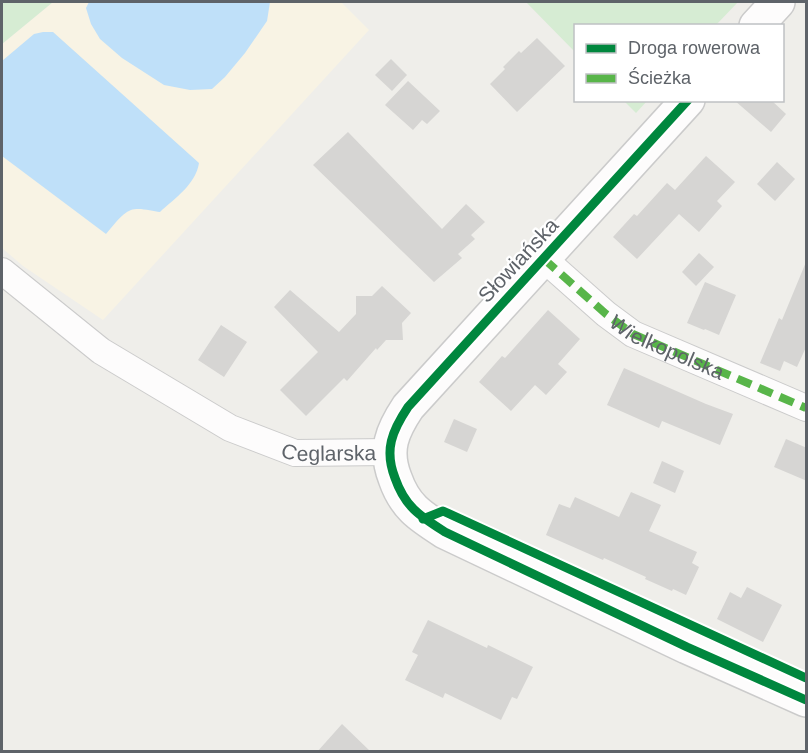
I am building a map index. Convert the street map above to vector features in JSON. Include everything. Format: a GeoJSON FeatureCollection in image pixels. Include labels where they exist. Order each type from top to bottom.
{"type":"FeatureCollection","features":[{"type":"Feature","properties":{"kind":"street"},"geometry":{"type":"LineString","coordinates":[[758,24],[778,2]]}},
{"type":"Feature","properties":{"kind":"street","name":"Słowiańska"},"geometry":{"type":"LineString","coordinates":[[389,452],[397,423],[408,407],[686,102]]}},
{"type":"Feature","properties":{"kind":"street","name":"Wielkopolska"},"geometry":{"type":"LineString","coordinates":[[544,259],[606,314],[633,334],[807,408]]}},
{"type":"Feature","properties":{"kind":"street","name":"Ceglarska"},"geometry":{"type":"LineString","coordinates":[[2,271],[101,351],[230,428],[295,453],[389,452],[390,467],[400,492],[406,502],[423,519],[445,532],[676,642],[807,700]]}},
{"type":"Feature","properties":{"kind":"shaded area"},"geometry":{"type":"Polygon","coordinates":[[[53,2],[341,2],[369,30],[103,320],[23,266],[2,248],[2,44],[53,2]]]}},
{"type":"Feature","properties":{"kind":"green space"},"geometry":{"type":"Polygon","coordinates":[[[2,2],[53,2],[2,44],[2,2]]]}},
{"type":"Feature","properties":{"kind":"green space"},"geometry":{"type":"Polygon","coordinates":[[[526,2],[738,2],[717,24],[574,24],[574,51],[526,2]]]}},
{"type":"Feature","properties":{"kind":"green space"},"geometry":{"type":"Polygon","coordinates":[[[625,102],[646,102],[636,113],[625,102]]]}},
{"type":"Feature","properties":{"kind":"water"},"geometry":{"type":"Polygon","coordinates":[[[89,2],[270,2],[267,21],[225,77],[212,89],[190,90],[164,85],[122,58],[100,39],[91,24],[86,8],[89,2]]]}},
{"type":"Feature","properties":{"kind":"water"},"geometry":{"type":"Polygon","coordinates":[[[53,32],[199,163],[194,178],[160,212],[131,210],[121,217],[106,234],[2,156],[2,61],[34,34],[53,32]]]}},
{"type":"Feature","properties":{"kind":"building"},"geometry":{"type":"Polygon","coordinates":[[[537,38],[565,66],[517,112],[490,84],[519,51],[521,53],[537,38]]]}},
{"type":"Feature","properties":{"kind":"building"},"geometry":{"type":"Polygon","coordinates":[[[391,59],[407,75],[392,91],[375,75],[391,59]]]}},
{"type":"Feature","properties":{"kind":"building"},"geometry":{"type":"Polygon","coordinates":[[[408,81],[440,111],[427,124],[422,120],[413,130],[385,105],[408,81]]]}},
{"type":"Feature","properties":{"kind":"building"},"geometry":{"type":"Polygon","coordinates":[[[736,102],[773,102],[786,114],[771,132],[736,102]]]}},
{"type":"Feature","properties":{"kind":"building"},"geometry":{"type":"Polygon","coordinates":[[[348,132],[442,229],[466,204],[485,222],[471,235],[475,239],[458,254],[462,258],[434,282],[313,165],[348,132]]]}},
{"type":"Feature","properties":{"kind":"building"},"geometry":{"type":"Polygon","coordinates":[[[706,156],[735,182],[717,201],[722,206],[699,232],[679,214],[637,259],[613,237],[634,214],[637,216],[667,183],[675,190],[706,156]]]}},
{"type":"Feature","properties":{"kind":"building"},"geometry":{"type":"Polygon","coordinates":[[[777,162],[795,179],[775,201],[757,184],[777,162]]]}},
{"type":"Feature","properties":{"kind":"building"},"geometry":{"type":"Polygon","coordinates":[[[699,253],[714,267],[696,286],[682,272],[699,253]]]}},
{"type":"Feature","properties":{"kind":"building"},"geometry":{"type":"Polygon","coordinates":[[[806,262],[807,345],[797,367],[784,361],[780,371],[760,363],[779,318],[782,320],[806,262]]]}},
{"type":"Feature","properties":{"kind":"building"},"geometry":{"type":"Polygon","coordinates":[[[705,282],[736,295],[719,335],[687,323],[705,282]]]}},
{"type":"Feature","properties":{"kind":"building"},"geometry":{"type":"Polygon","coordinates":[[[382,286],[411,313],[402,323],[403,340],[386,340],[347,381],[344,378],[306,416],[280,390],[318,352],[274,307],[290,290],[339,332],[356,314],[356,296],[372,296],[382,286]]]}},
{"type":"Feature","properties":{"kind":"building"},"geometry":{"type":"Polygon","coordinates":[[[548,310],[580,339],[558,364],[567,372],[546,395],[535,385],[511,411],[479,382],[502,356],[505,358],[548,310]]]}},
{"type":"Feature","properties":{"kind":"building"},"geometry":{"type":"Polygon","coordinates":[[[221,325],[247,342],[224,377],[198,360],[221,325]]]}},
{"type":"Feature","properties":{"kind":"building"},"geometry":{"type":"Polygon","coordinates":[[[624,368],[733,414],[720,445],[662,421],[659,428],[607,405],[624,368]]]}},
{"type":"Feature","properties":{"kind":"building"},"geometry":{"type":"Polygon","coordinates":[[[454,419],[477,429],[467,452],[444,442],[454,419]]]}},
{"type":"Feature","properties":{"kind":"building"},"geometry":{"type":"Polygon","coordinates":[[[786,439],[807,448],[807,481],[774,467],[786,439]]]}},
{"type":"Feature","properties":{"kind":"building"},"geometry":{"type":"Polygon","coordinates":[[[662,461],[684,471],[675,493],[653,483],[662,461]]]}},
{"type":"Feature","properties":{"kind":"building"},"geometry":{"type":"Polygon","coordinates":[[[631,492],[661,505],[649,531],[697,552],[692,563],[699,567],[686,595],[673,589],[672,591],[604,558],[603,560],[546,535],[559,504],[570,508],[575,497],[619,517],[631,492]]]}},
{"type":"Feature","properties":{"kind":"building"},"geometry":{"type":"Polygon","coordinates":[[[747,587],[782,605],[763,642],[717,619],[730,592],[741,598],[747,587]]]}},
{"type":"Feature","properties":{"kind":"building"},"geometry":{"type":"Polygon","coordinates":[[[428,620],[533,667],[517,699],[512,697],[501,720],[445,693],[443,698],[405,680],[418,655],[412,652],[428,620]]]}},
{"type":"Feature","properties":{"kind":"building"},"geometry":{"type":"Polygon","coordinates":[[[342,724],[371,752],[317,752],[342,724]]]}},
{"type":"Feature","properties":{"kind":"marked path"},"geometry":{"type":"LineString","coordinates":[[544,259],[606,314],[633,334],[806,408]]}},
{"type":"Feature","properties":{"kind":"cycle path"},"geometry":{"type":"LineString","coordinates":[[686,102],[408,407],[391,441],[392,468],[399,488],[409,504],[421,516],[445,532],[687,647],[806,700]]}},
{"type":"Feature","properties":{"kind":"cycle path"},"geometry":{"type":"LineString","coordinates":[[423,519],[443,511],[806,678]]}}]}
